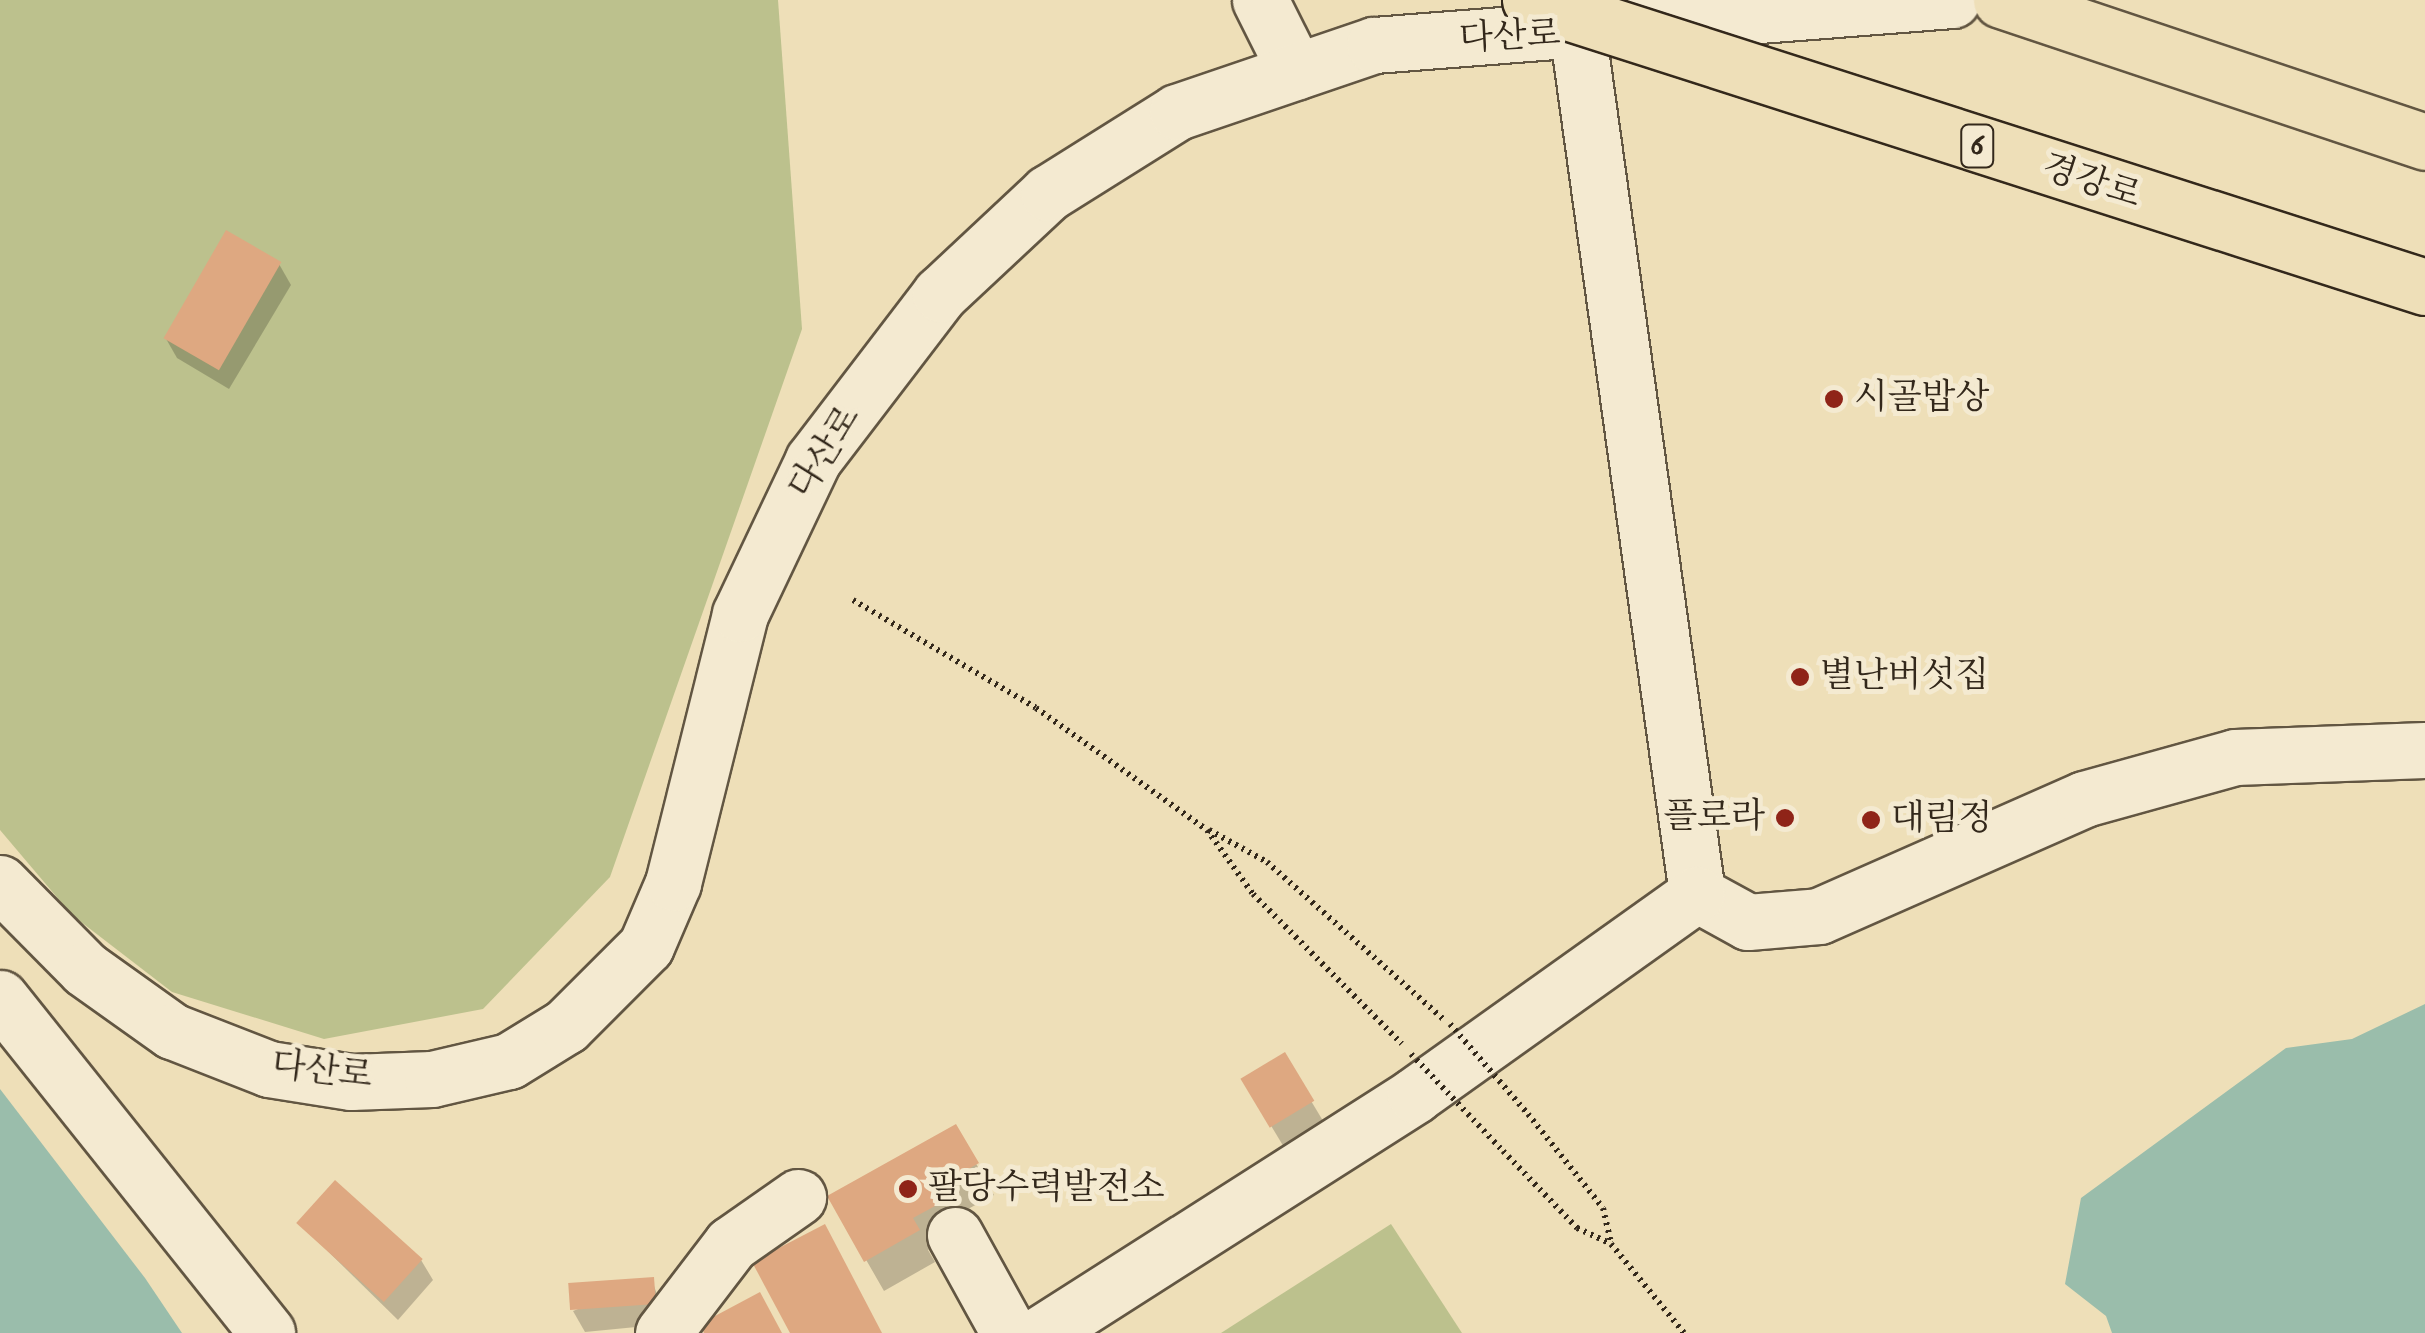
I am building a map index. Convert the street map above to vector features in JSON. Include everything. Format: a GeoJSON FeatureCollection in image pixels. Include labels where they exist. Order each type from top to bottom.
{"type":"FeatureCollection","features":[{"type":"Feature","properties":{"kind":"highway","name":"경강로"},"geometry":{"type":"LineString","coordinates":[[1530,0],[2425,288]]}},
{"type":"Feature","properties":{"kind":"highway"},"geometry":{"type":"LineString","coordinates":[[2002,0],[2425,142]]}},
{"type":"Feature","properties":{"kind":"street"},"geometry":{"type":"LineString","coordinates":[[1260,0],[1296,72]]}},
{"type":"Feature","properties":{"kind":"street","name":"다산로"},"geometry":{"type":"LineString","coordinates":[[0,883],[85,969],[172,1031],[268,1069],[351,1082],[432,1078],[508,1061],[566,1026],[646,946],[673,883],[740,614],[813,460],[940,294],[1048,193],[1177,112],[1374,45],[1572,17],[1952,0]]}},
{"type":"Feature","properties":{"kind":"street"},"geometry":{"type":"LineString","coordinates":[[1572,17],[1697,894]]}},
{"type":"Feature","properties":{"kind":"street"},"geometry":{"type":"LineString","coordinates":[[1697,894],[1748,922],[1820,916],[2121,788],[2235,757],[2425,750]]}},
{"type":"Feature","properties":{"kind":"street"},"geometry":{"type":"LineString","coordinates":[[1042,1333],[1415,1095],[1697,894]]}},
{"type":"Feature","properties":{"kind":"street"},"geometry":{"type":"LineString","coordinates":[[0,998],[267,1333]]}},
{"type":"Feature","properties":{"kind":"street"},"geometry":{"type":"LineString","coordinates":[[664,1333],[731,1244],[798,1196]]}},
{"type":"Feature","properties":{"kind":"street"},"geometry":{"type":"LineString","coordinates":[[955,1235],[1009,1333]]}},
{"type":"Feature","properties":{"kind":"path"},"geometry":{"type":"LineString","coordinates":[[853,600],[1036,708],[1208,830],[1267,862],[1450,1024],[1603,1208],[1612,1244],[1684,1333]]}},
{"type":"Feature","properties":{"kind":"path"},"geometry":{"type":"LineString","coordinates":[[1208,830],[1253,894],[1577,1228],[1612,1244]]}},
{"type":"Feature","properties":{"kind":"green space"},"geometry":{"type":"Polygon","coordinates":[[[0,0],[778,0],[802,329],[610,877],[483,1009],[324,1039],[172,992],[72,915],[0,830],[0,0]]]}},
{"type":"Feature","properties":{"kind":"green space"},"geometry":{"type":"Polygon","coordinates":[[[1391,1224],[1462,1333],[1221,1333],[1391,1224]]]}},
{"type":"Feature","properties":{"kind":"shaded area"},"geometry":{"type":"Polygon","coordinates":[[[2425,1004],[2425,1333],[2112,1333],[2106,1316],[2065,1284],[2081,1198],[2286,1048],[2352,1039],[2425,1004]]]}},
{"type":"Feature","properties":{"kind":"shaded area"},"geometry":{"type":"Polygon","coordinates":[[[0,1089],[145,1278],[182,1333],[0,1333],[0,1089]]]}},
{"type":"Feature","properties":{"kind":"building"},"geometry":{"type":"Polygon","coordinates":[[[226,230],[281,262],[219,370],[164,338],[226,230]]]}},
{"type":"Feature","properties":{"kind":"building"},"geometry":{"type":"Polygon","coordinates":[[[1285,1052],[1314,1101],[1270,1128],[1240,1079],[1285,1052]]]}},
{"type":"Feature","properties":{"kind":"building"},"geometry":{"type":"Polygon","coordinates":[[[956,1124],[979,1163],[940,1185],[948,1199],[913,1218],[920,1230],[864,1262],[827,1196],[956,1124]]]}},
{"type":"Feature","properties":{"kind":"building"},"geometry":{"type":"Polygon","coordinates":[[[335,1180],[423,1259],[384,1302],[296,1223],[335,1180]]]}},
{"type":"Feature","properties":{"kind":"building"},"geometry":{"type":"Polygon","coordinates":[[[825,1224],[882,1333],[790,1333],[752,1262],[825,1224]]]}},
{"type":"Feature","properties":{"kind":"building"},"geometry":{"type":"Polygon","coordinates":[[[654,1277],[656,1304],[570,1310],[568,1283],[654,1277]]]}},
{"type":"Feature","properties":{"kind":"building"},"geometry":{"type":"Polygon","coordinates":[[[760,1292],[782,1333],[704,1333],[700,1324],[760,1292]]]}},
{"type":"Feature","properties":{"kind":"place","name":"시골밥상"},"geometry":{"type":"Point","coordinates":[1834,399]}},
{"type":"Feature","properties":{"kind":"place","name":"별난버섯집"},"geometry":{"type":"Point","coordinates":[1800,677]}},
{"type":"Feature","properties":{"kind":"place","name":"플로라"},"geometry":{"type":"Point","coordinates":[1785,818]}},
{"type":"Feature","properties":{"kind":"place","name":"대림정"},"geometry":{"type":"Point","coordinates":[1871,820]}},
{"type":"Feature","properties":{"kind":"place","name":"팔당수력발전소"},"geometry":{"type":"Point","coordinates":[908,1189]}}]}
